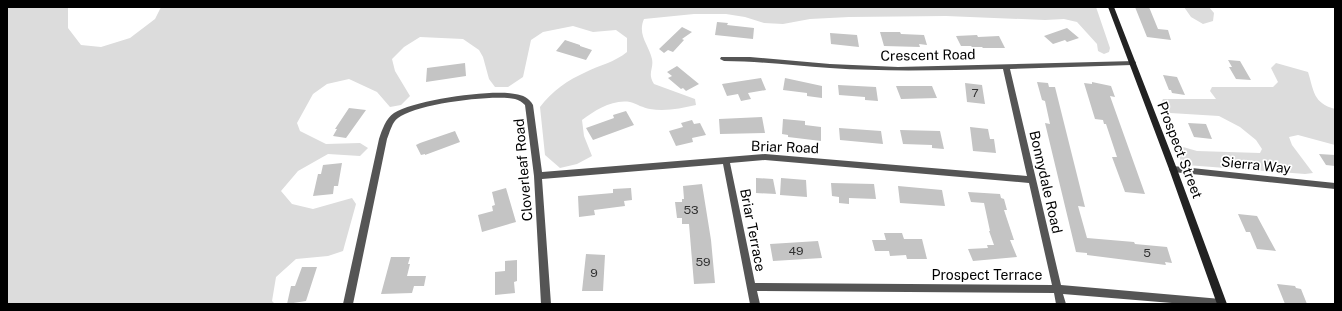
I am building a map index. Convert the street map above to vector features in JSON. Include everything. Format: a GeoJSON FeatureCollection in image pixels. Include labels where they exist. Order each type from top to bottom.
{"type":"FeatureCollection","features":[{"type":"Feature","properties":{"kind":"main road","name":"Prospect Street"},"geometry":{"type":"LineString","coordinates":[[1111,7],[1173,169],[1221,304]]}},
{"type":"Feature","properties":{"kind":"street","name":"Crescent Road"},"geometry":{"type":"LineString","coordinates":[[724,59],[750,59],[878,69],[1132,63]]}},
{"type":"Feature","properties":{"kind":"street","name":"Bonnydale Road"},"geometry":{"type":"LineString","coordinates":[[1006,66],[1061,304]]}},
{"type":"Feature","properties":{"kind":"street","name":"Cloverleaf Road"},"geometry":{"type":"LineString","coordinates":[[348,304],[383,139],[387,128],[395,116],[412,108],[437,102],[500,95],[522,98],[529,105],[538,176],[546,304]]}},
{"type":"Feature","properties":{"kind":"street","name":"Briar Road"},"geometry":{"type":"LineString","coordinates":[[538,176],[765,157],[1032,180]]}},
{"type":"Feature","properties":{"kind":"street","name":"Briar Terrace"},"geometry":{"type":"LineString","coordinates":[[726,161],[755,304]]}},
{"type":"Feature","properties":{"kind":"street","name":"Sierra Way"},"geometry":{"type":"LineString","coordinates":[[1173,169],[1335,186]]}},
{"type":"Feature","properties":{"kind":"street","name":"Prospect Terrace"},"geometry":{"type":"LineString","coordinates":[[752,287],[1058,289],[1221,304]]}},
{"type":"Feature","properties":{"kind":"shaded area"},"geometry":{"type":"Polygon","coordinates":[[[7,7],[68,7],[68,28],[81,45],[101,47],[130,38],[155,19],[161,7],[1096,7],[1110,48],[1109,52],[1104,54],[1098,51],[1097,44],[1077,22],[1064,19],[1045,20],[946,16],[849,17],[810,19],[783,24],[764,23],[745,17],[726,14],[694,14],[644,19],[642,30],[644,40],[651,54],[651,77],[654,84],[695,99],[696,105],[662,110],[647,108],[630,102],[617,102],[604,106],[582,120],[584,136],[592,156],[577,164],[560,168],[545,155],[540,107],[555,91],[567,82],[618,58],[627,52],[627,38],[616,30],[593,32],[573,26],[543,32],[531,40],[523,77],[508,87],[495,87],[489,79],[483,57],[479,50],[463,39],[420,37],[404,47],[392,59],[395,71],[410,96],[401,105],[390,107],[377,92],[349,79],[327,84],[313,94],[297,123],[300,131],[326,144],[360,143],[368,148],[360,156],[328,154],[298,171],[281,191],[292,204],[313,209],[352,198],[356,204],[343,251],[328,256],[296,259],[276,277],[272,301],[275,304],[7,304],[7,7]]]}},
{"type":"Feature","properties":{"kind":"shaded area"},"geometry":{"type":"Polygon","coordinates":[[[1184,7],[1209,7],[1214,13],[1213,21],[1203,24],[1191,17],[1184,7]]]}},
{"type":"Feature","properties":{"kind":"shaded area"},"geometry":{"type":"Polygon","coordinates":[[[1276,63],[1308,72],[1313,90],[1318,100],[1335,109],[1335,145],[1298,135],[1289,137],[1292,145],[1313,173],[1305,174],[1186,165],[1181,161],[1174,147],[1176,145],[1197,151],[1260,153],[1262,149],[1256,140],[1240,127],[1219,116],[1170,113],[1160,105],[1163,99],[1216,99],[1210,91],[1212,87],[1273,87],[1278,82],[1271,68],[1276,63]]]}},
{"type":"Feature","properties":{"kind":"building"},"geometry":{"type":"Polygon","coordinates":[[[1135,7],[1149,7],[1158,29],[1168,30],[1171,40],[1147,37],[1135,7]]]}},
{"type":"Feature","properties":{"kind":"building"},"geometry":{"type":"Polygon","coordinates":[[[717,22],[728,23],[727,25],[754,28],[753,39],[715,35],[717,22]]]}},
{"type":"Feature","properties":{"kind":"building"},"geometry":{"type":"Polygon","coordinates":[[[682,27],[692,32],[682,39],[684,40],[673,52],[668,50],[664,53],[659,49],[682,27]]]}},
{"type":"Feature","properties":{"kind":"building"},"geometry":{"type":"Polygon","coordinates":[[[1067,28],[1079,38],[1053,44],[1044,36],[1067,28]]]}},
{"type":"Feature","properties":{"kind":"building"},"geometry":{"type":"Polygon","coordinates":[[[880,32],[900,32],[901,34],[924,35],[927,45],[919,44],[920,47],[884,46],[880,32]]]}},
{"type":"Feature","properties":{"kind":"building"},"geometry":{"type":"Polygon","coordinates":[[[830,33],[857,35],[859,47],[831,44],[830,33]]]}},
{"type":"Feature","properties":{"kind":"building"},"geometry":{"type":"Polygon","coordinates":[[[977,35],[978,37],[999,36],[1005,48],[961,46],[956,36],[977,35]]]}},
{"type":"Feature","properties":{"kind":"building"},"geometry":{"type":"Polygon","coordinates":[[[565,40],[592,50],[586,60],[556,51],[565,40]]]}},
{"type":"Feature","properties":{"kind":"building"},"geometry":{"type":"Polygon","coordinates":[[[1228,60],[1240,61],[1251,80],[1236,79],[1229,67],[1232,67],[1228,60]]]}},
{"type":"Feature","properties":{"kind":"building"},"geometry":{"type":"Polygon","coordinates":[[[465,63],[466,76],[426,82],[427,68],[465,63]]]}},
{"type":"Feature","properties":{"kind":"building"},"geometry":{"type":"Polygon","coordinates":[[[677,66],[699,84],[686,91],[683,88],[681,89],[668,78],[672,76],[667,72],[677,66]]]}},
{"type":"Feature","properties":{"kind":"building"},"geometry":{"type":"Polygon","coordinates":[[[1163,75],[1177,77],[1185,95],[1172,93],[1171,90],[1169,90],[1163,75]]]}},
{"type":"Feature","properties":{"kind":"building"},"geometry":{"type":"Polygon","coordinates":[[[761,78],[766,90],[748,93],[751,99],[741,101],[738,94],[727,96],[722,84],[761,78]]]}},
{"type":"Feature","properties":{"kind":"building"},"geometry":{"type":"Polygon","coordinates":[[[785,78],[822,86],[822,98],[807,96],[807,93],[783,90],[785,78]]]}},
{"type":"Feature","properties":{"kind":"building"},"geometry":{"type":"Polygon","coordinates":[[[1037,82],[1048,83],[1049,87],[1055,87],[1085,207],[1078,206],[1087,238],[1134,242],[1135,244],[1167,247],[1172,263],[1165,262],[1166,265],[1087,255],[1087,253],[1076,252],[1045,123],[1050,124],[1045,101],[1042,100],[1037,82]]]}},
{"type":"Feature","properties":{"kind":"building"},"geometry":{"type":"Polygon","coordinates":[[[1092,82],[1111,86],[1115,97],[1110,96],[1145,194],[1125,192],[1112,157],[1117,157],[1106,124],[1104,124],[1103,120],[1095,119],[1084,83],[1092,84],[1092,82]]]}},
{"type":"Feature","properties":{"kind":"building"},"geometry":{"type":"Polygon","coordinates":[[[965,83],[982,85],[985,104],[967,102],[965,83]]]}},
{"type":"Feature","properties":{"kind":"building"},"geometry":{"type":"Polygon","coordinates":[[[838,85],[876,87],[878,101],[865,100],[865,97],[839,95],[838,85]]]}},
{"type":"Feature","properties":{"kind":"building"},"geometry":{"type":"Polygon","coordinates":[[[896,86],[932,86],[937,98],[901,99],[896,86]]]}},
{"type":"Feature","properties":{"kind":"building"},"geometry":{"type":"Polygon","coordinates":[[[349,108],[366,110],[346,138],[333,136],[337,129],[335,129],[349,108]]]}},
{"type":"Feature","properties":{"kind":"building"},"geometry":{"type":"Polygon","coordinates":[[[626,111],[634,125],[593,140],[586,128],[614,118],[613,115],[626,111]]]}},
{"type":"Feature","properties":{"kind":"building"},"geometry":{"type":"Polygon","coordinates":[[[762,117],[765,133],[720,134],[719,119],[762,117]]]}},
{"type":"Feature","properties":{"kind":"building"},"geometry":{"type":"Polygon","coordinates":[[[783,119],[805,121],[805,125],[821,127],[821,141],[788,137],[788,135],[782,134],[783,119]]]}},
{"type":"Feature","properties":{"kind":"building"},"geometry":{"type":"Polygon","coordinates":[[[692,120],[694,124],[700,123],[706,135],[692,138],[693,142],[676,146],[669,131],[683,127],[681,123],[692,120]]]}},
{"type":"Feature","properties":{"kind":"building"},"geometry":{"type":"Polygon","coordinates":[[[1188,123],[1206,124],[1212,139],[1194,137],[1188,123]]]}},
{"type":"Feature","properties":{"kind":"building"},"geometry":{"type":"Polygon","coordinates":[[[970,127],[988,129],[990,139],[994,139],[996,153],[973,151],[970,127]]]}},
{"type":"Feature","properties":{"kind":"building"},"geometry":{"type":"Polygon","coordinates":[[[839,128],[881,131],[883,144],[840,140],[839,128]]]}},
{"type":"Feature","properties":{"kind":"building"},"geometry":{"type":"Polygon","coordinates":[[[900,130],[940,131],[944,149],[932,148],[932,145],[903,144],[900,130]]]}},
{"type":"Feature","properties":{"kind":"building"},"geometry":{"type":"Polygon","coordinates":[[[455,131],[460,142],[425,155],[421,155],[416,145],[455,131]]]}},
{"type":"Feature","properties":{"kind":"building"},"geometry":{"type":"Polygon","coordinates":[[[1319,154],[1335,155],[1335,166],[1326,165],[1319,154]]]}},
{"type":"Feature","properties":{"kind":"building"},"geometry":{"type":"Polygon","coordinates":[[[342,163],[338,186],[334,186],[333,194],[313,196],[318,174],[321,174],[323,165],[342,163]]]}},
{"type":"Feature","properties":{"kind":"building"},"geometry":{"type":"Polygon","coordinates":[[[756,178],[773,179],[776,194],[756,193],[756,178]]]}},
{"type":"Feature","properties":{"kind":"building"},"geometry":{"type":"Polygon","coordinates":[[[781,178],[806,180],[807,197],[780,195],[781,178]]]}},
{"type":"Feature","properties":{"kind":"building"},"geometry":{"type":"Polygon","coordinates":[[[831,183],[874,184],[876,199],[849,198],[849,204],[839,203],[839,197],[832,196],[831,183]]]}},
{"type":"Feature","properties":{"kind":"building"},"geometry":{"type":"Polygon","coordinates":[[[702,184],[711,240],[715,283],[694,284],[689,224],[682,224],[682,218],[677,218],[675,202],[682,202],[682,199],[684,199],[683,186],[702,184]]]}},
{"type":"Feature","properties":{"kind":"building"},"geometry":{"type":"Polygon","coordinates":[[[898,186],[942,190],[945,206],[900,203],[898,186]]]}},
{"type":"Feature","properties":{"kind":"building"},"geometry":{"type":"Polygon","coordinates":[[[506,188],[516,222],[482,232],[478,215],[493,211],[492,206],[495,205],[492,192],[506,188]]]}},
{"type":"Feature","properties":{"kind":"building"},"geometry":{"type":"Polygon","coordinates":[[[631,188],[632,200],[624,201],[625,206],[594,210],[595,215],[579,217],[578,196],[613,193],[613,189],[631,188]]]}},
{"type":"Feature","properties":{"kind":"building"},"geometry":{"type":"Polygon","coordinates":[[[968,192],[1000,194],[1001,198],[1004,199],[1007,210],[1004,210],[1014,240],[1010,240],[1017,257],[973,261],[968,249],[988,248],[987,245],[994,245],[989,231],[984,203],[971,202],[968,192]]]}},
{"type":"Feature","properties":{"kind":"building"},"geometry":{"type":"Polygon","coordinates":[[[1238,214],[1257,216],[1276,251],[1257,249],[1250,232],[1246,232],[1238,214]]]}},
{"type":"Feature","properties":{"kind":"building"},"geometry":{"type":"Polygon","coordinates":[[[884,233],[902,233],[904,239],[922,239],[927,259],[907,259],[906,255],[890,256],[889,251],[875,251],[872,240],[886,240],[884,233]]]}},
{"type":"Feature","properties":{"kind":"building"},"geometry":{"type":"Polygon","coordinates":[[[818,241],[822,258],[773,261],[770,244],[818,241]]]}},
{"type":"Feature","properties":{"kind":"building"},"geometry":{"type":"Polygon","coordinates":[[[586,254],[605,255],[603,291],[582,291],[586,254]]]}},
{"type":"Feature","properties":{"kind":"building"},"geometry":{"type":"Polygon","coordinates":[[[391,257],[410,257],[407,276],[426,276],[424,286],[414,286],[412,293],[381,294],[391,257]]]}},
{"type":"Feature","properties":{"kind":"building"},"geometry":{"type":"Polygon","coordinates":[[[517,260],[517,281],[514,282],[515,293],[495,295],[495,272],[505,271],[505,261],[517,260]]]}},
{"type":"Feature","properties":{"kind":"building"},"geometry":{"type":"Polygon","coordinates":[[[302,267],[317,267],[306,301],[287,304],[291,286],[295,286],[302,267]]]}},
{"type":"Feature","properties":{"kind":"building"},"geometry":{"type":"Polygon","coordinates":[[[1277,284],[1295,286],[1296,288],[1301,289],[1307,304],[1285,304],[1277,284]]]}}]}
